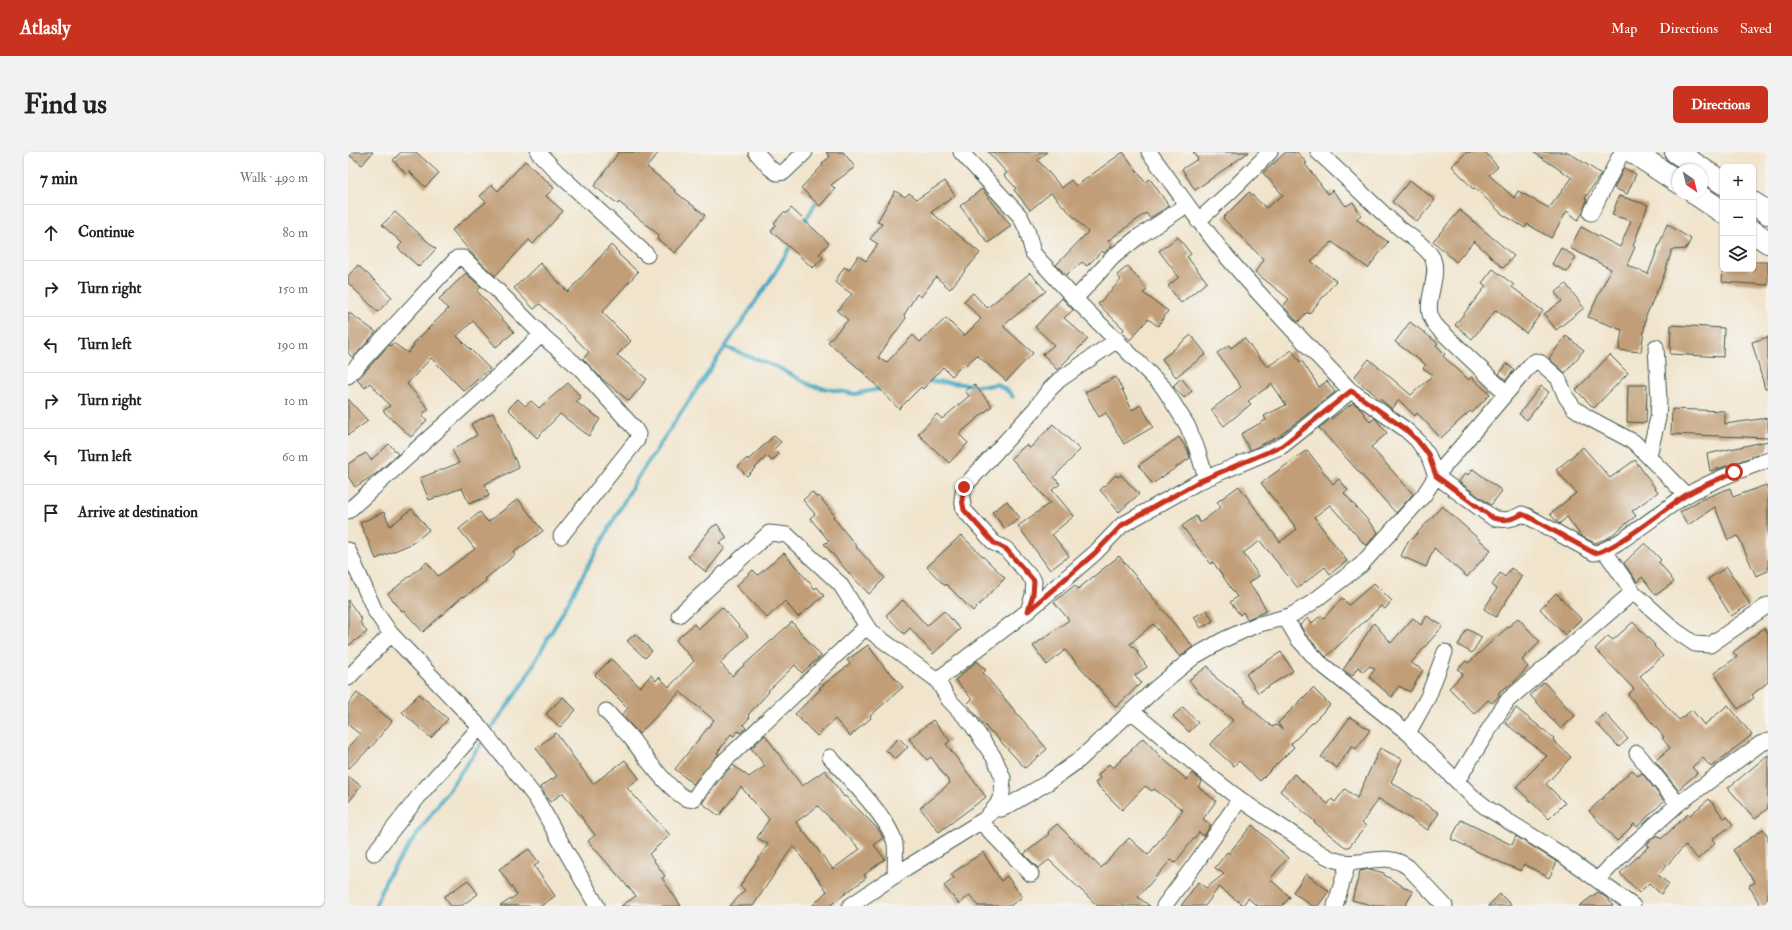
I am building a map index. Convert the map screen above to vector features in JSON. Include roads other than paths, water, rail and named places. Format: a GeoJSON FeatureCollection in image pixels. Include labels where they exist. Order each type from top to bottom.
{"type":"FeatureCollection","features":[{"type":"Feature","properties":{"kind":"main road"},"geometry":{"type":"LineString","coordinates":[[1633,152],[1672,178]]}},
{"type":"Feature","properties":{"kind":"main road"},"geometry":{"type":"LineString","coordinates":[[1676,152],[1720,181]]}},
{"type":"Feature","properties":{"kind":"main road"},"geometry":{"type":"LineString","coordinates":[[1705,200],[1720,210]]}},
{"type":"Feature","properties":{"kind":"main road"},"geometry":{"type":"LineString","coordinates":[[1756,205],[1768,213]]}},
{"type":"Feature","properties":{"kind":"main road"},"geometry":{"type":"LineString","coordinates":[[1756,234],[1768,242]]}},
{"type":"Feature","properties":{"kind":"street"},"geometry":{"type":"LineString","coordinates":[[538,152],[556,172],[647,256]]}},
{"type":"Feature","properties":{"kind":"street"},"geometry":{"type":"LineString","coordinates":[[756,152],[770,168],[777,173],[784,172],[805,152]]}},
{"type":"Feature","properties":{"kind":"street"},"geometry":{"type":"LineString","coordinates":[[962,152],[1020,216],[1027,230],[1033,253],[1163,388],[1187,425],[1196,446],[1206,478]]}},
{"type":"Feature","properties":{"kind":"street"},"geometry":{"type":"LineString","coordinates":[[1148,152],[1198,221],[1237,269],[1351,391],[1395,421],[1417,440],[1428,454],[1436,476],[1493,518],[1504,521],[1516,518],[1522,514],[1594,553],[1604,550],[1686,495],[1734,472],[1768,460]]}},
{"type":"Feature","properties":{"kind":"street"},"geometry":{"type":"LineString","coordinates":[[1198,221],[1270,152]]}},
{"type":"Feature","properties":{"kind":"street"},"geometry":{"type":"LineString","coordinates":[[1318,152],[1396,225],[1430,253],[1434,261],[1435,269],[1433,290],[1429,307],[1431,319],[1439,329],[1506,393]]}},
{"type":"Feature","properties":{"kind":"street"},"geometry":{"type":"LineString","coordinates":[[1591,213],[1622,152]]}},
{"type":"Feature","properties":{"kind":"street"},"geometry":{"type":"LineString","coordinates":[[1076,299],[1113,258],[1138,237],[1187,205]]}},
{"type":"Feature","properties":{"kind":"street"},"geometry":{"type":"LineString","coordinates":[[348,376],[457,258],[463,258],[541,335],[581,369],[638,434],[637,440],[561,536]]}},
{"type":"Feature","properties":{"kind":"street"},"geometry":{"type":"LineString","coordinates":[[348,511],[484,389],[541,335]]}},
{"type":"Feature","properties":{"kind":"street"},"geometry":{"type":"LineString","coordinates":[[1028,611],[1033,595],[1034,581],[1006,549],[994,543],[964,510],[962,499],[964,487],[1059,380],[1117,340]]}},
{"type":"Feature","properties":{"kind":"street"},"geometry":{"type":"LineString","coordinates":[[1649,455],[1658,418],[1659,400],[1656,347]]}},
{"type":"Feature","properties":{"kind":"street"},"geometry":{"type":"LineString","coordinates":[[994,809],[1006,807],[1047,783],[1079,760],[1156,688],[1195,656],[1223,640],[1256,625],[1285,618],[1310,604],[1361,565],[1424,495],[1436,476],[1531,364],[1536,361],[1541,363],[1558,378],[1566,397],[1574,408],[1587,417],[1625,436],[1649,455],[1662,472],[1686,495]]}},
{"type":"Feature","properties":{"kind":"street"},"geometry":{"type":"LineString","coordinates":[[937,680],[1028,611],[1095,553],[1122,525],[1206,478],[1282,446],[1351,391]]}},
{"type":"Feature","properties":{"kind":"street"},"geometry":{"type":"LineString","coordinates":[[678,615],[769,533],[787,535],[840,584],[870,631],[937,680],[950,700],[970,722],[995,759],[1004,778],[1002,794],[994,809],[981,822],[895,876],[866,901],[850,906]]}},
{"type":"Feature","properties":{"kind":"street"},"geometry":{"type":"LineString","coordinates":[[348,550],[375,611],[391,634],[480,727],[536,798],[597,906]]}},
{"type":"Feature","properties":{"kind":"street"},"geometry":{"type":"LineString","coordinates":[[1604,550],[1633,592],[1676,631],[1696,644],[1710,645],[1768,605]]}},
{"type":"Feature","properties":{"kind":"street"},"geometry":{"type":"LineString","coordinates":[[1457,781],[1499,712],[1508,700],[1633,592]]}},
{"type":"Feature","properties":{"kind":"street"},"geometry":{"type":"LineString","coordinates":[[1285,618],[1298,639],[1320,663],[1408,733],[1473,797],[1487,808],[1564,856],[1633,906]]}},
{"type":"Feature","properties":{"kind":"street"},"geometry":{"type":"LineString","coordinates":[[606,711],[651,765],[677,793],[689,800],[692,800],[696,798],[706,781],[722,763],[866,626]]}},
{"type":"Feature","properties":{"kind":"street"},"geometry":{"type":"LineString","coordinates":[[348,678],[391,634]]}},
{"type":"Feature","properties":{"kind":"street"},"geometry":{"type":"LineString","coordinates":[[1408,733],[1428,697],[1445,652]]}},
{"type":"Feature","properties":{"kind":"street"},"geometry":{"type":"LineString","coordinates":[[1131,711],[1240,799],[1334,860],[1348,863],[1377,859],[1401,862],[1419,878],[1445,906]]}},
{"type":"Feature","properties":{"kind":"street"},"geometry":{"type":"LineString","coordinates":[[374,853],[423,791],[480,727]]}},
{"type":"Feature","properties":{"kind":"street"},"geometry":{"type":"LineString","coordinates":[[1597,880],[1632,845],[1678,804],[1760,744],[1768,741]]}},
{"type":"Feature","properties":{"kind":"street"},"geometry":{"type":"LineString","coordinates":[[1637,753],[1678,804]]}},
{"type":"Feature","properties":{"kind":"street"},"geometry":{"type":"LineString","coordinates":[[830,757],[878,812],[887,828],[895,844],[895,876]]}},
{"type":"Feature","properties":{"kind":"street"},"geometry":{"type":"LineString","coordinates":[[1003,783],[1021,798]]}},
{"type":"Feature","properties":{"kind":"street"},"geometry":{"type":"LineString","coordinates":[[1164,906],[1240,799]]}},
{"type":"Feature","properties":{"kind":"street"},"geometry":{"type":"LineString","coordinates":[[981,822],[1031,874]]}},
{"type":"Feature","properties":{"kind":"street"},"geometry":{"type":"LineString","coordinates":[[1335,906],[1348,863]]}},
{"type":"Feature","properties":{"kind":"waterway"},"geometry":{"type":"LineString","coordinates":[[803,224],[818,199]]}},
{"type":"Feature","properties":{"kind":"waterway"},"geometry":{"type":"LineString","coordinates":[[489,732],[522,685],[636,480],[774,274],[792,244]]}},
{"type":"Feature","properties":{"kind":"waterway"},"geometry":{"type":"LineString","coordinates":[[725,347],[779,368],[812,386],[855,394],[885,388]]}},
{"type":"Feature","properties":{"kind":"waterway"},"geometry":{"type":"LineString","coordinates":[[927,381],[986,386],[997,384],[1010,393],[1013,397]]}},
{"type":"Feature","properties":{"kind":"waterway"},"geometry":{"type":"LineString","coordinates":[[375,906],[387,877],[485,738]]}}]}
